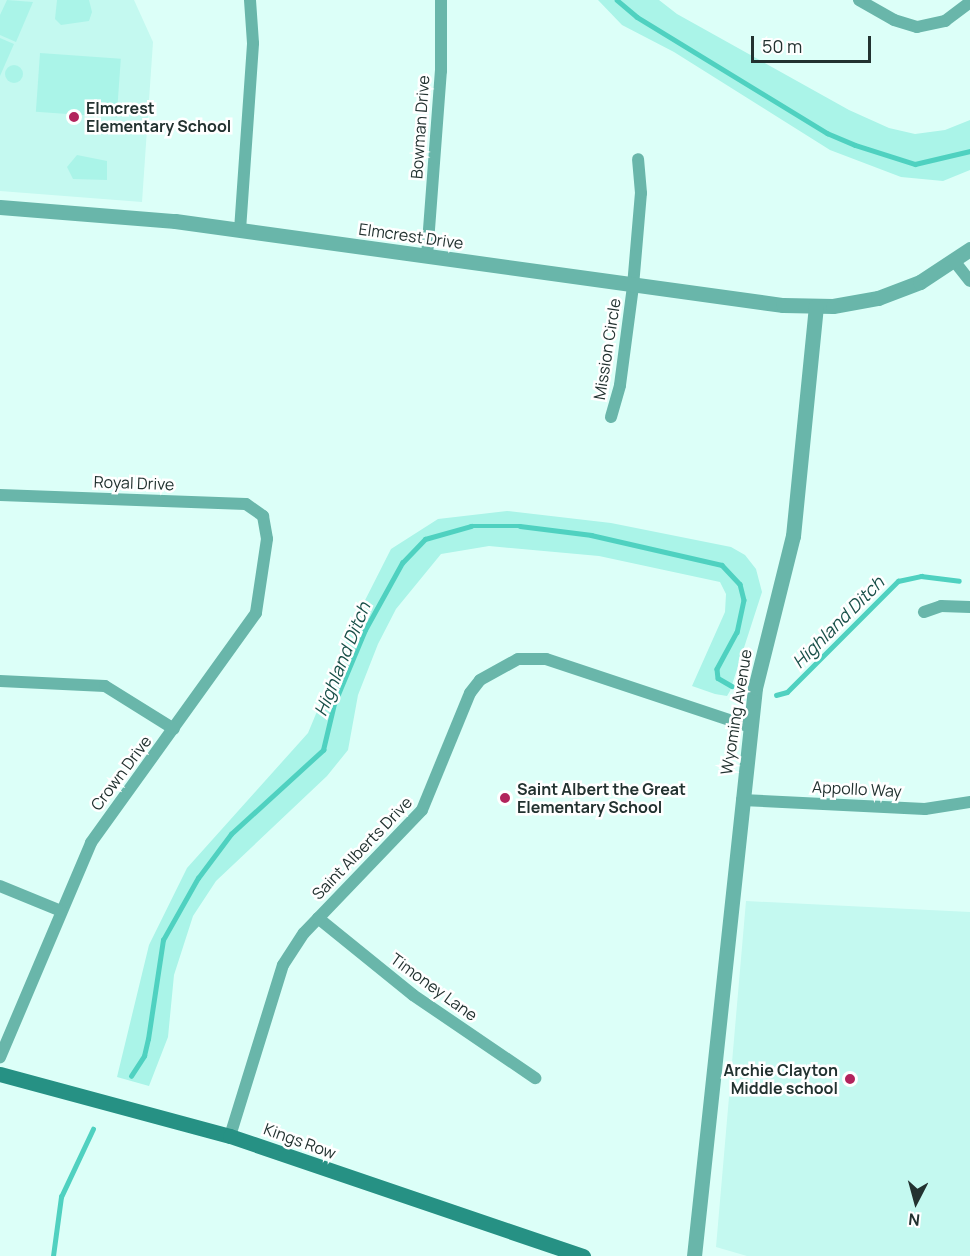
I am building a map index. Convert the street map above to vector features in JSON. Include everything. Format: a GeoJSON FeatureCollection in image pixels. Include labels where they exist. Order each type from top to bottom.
{"type":"FeatureCollection","features":[{"type":"Feature","properties":{"kind":"main road","name":"Kings Row"},"geometry":{"type":"LineString","coordinates":[[0,1074],[230,1136],[583,1256]]}},
{"type":"Feature","properties":{"kind":"street"},"geometry":{"type":"LineString","coordinates":[[240,230],[253,43],[250,0]]}},
{"type":"Feature","properties":{"kind":"street","name":"Bowman Drive"},"geometry":{"type":"LineString","coordinates":[[427,256],[441,71],[441,0]]}},
{"type":"Feature","properties":{"kind":"street"},"geometry":{"type":"LineString","coordinates":[[859,0],[894,20],[918,27],[945,21],[970,2]]}},
{"type":"Feature","properties":{"kind":"street","name":"Mission Circle"},"geometry":{"type":"LineString","coordinates":[[611,417],[620,385],[633,286],[641,193],[638,159]]}},
{"type":"Feature","properties":{"kind":"street","name":"Elmcrest Drive"},"geometry":{"type":"LineString","coordinates":[[0,207],[240,230],[633,286],[816,306]]}},
{"type":"Feature","properties":{"kind":"street"},"geometry":{"type":"LineString","coordinates":[[816,306],[846,305],[889,295],[955,262],[970,249]]}},
{"type":"Feature","properties":{"kind":"street"},"geometry":{"type":"LineString","coordinates":[[955,262],[970,281]]}},
{"type":"Feature","properties":{"kind":"street","name":"Wyoming Avenue"},"geometry":{"type":"LineString","coordinates":[[694,1256],[750,727],[759,665],[784,582],[793,536],[816,306]]}},
{"type":"Feature","properties":{"kind":"street","name":"Royal Drive"},"geometry":{"type":"LineString","coordinates":[[0,495],[227,502],[246,504],[263,516]]}},
{"type":"Feature","properties":{"kind":"street","name":"Crown Drive"},"geometry":{"type":"LineString","coordinates":[[0,1057],[91,843],[256,613],[266,563],[263,516]]}},
{"type":"Feature","properties":{"kind":"street"},"geometry":{"type":"LineString","coordinates":[[924,612],[941,606],[970,607]]}},
{"type":"Feature","properties":{"kind":"street","name":"Saint Alberts Drive"},"geometry":{"type":"LineString","coordinates":[[230,1136],[283,965],[318,918],[423,810],[470,693],[480,680],[505,664],[530,658],[556,661],[750,727]]}},
{"type":"Feature","properties":{"kind":"street"},"geometry":{"type":"LineString","coordinates":[[0,681],[105,686],[174,729]]}},
{"type":"Feature","properties":{"kind":"street","name":"Appollo Way"},"geometry":{"type":"LineString","coordinates":[[742,800],[925,809],[970,802]]}},
{"type":"Feature","properties":{"kind":"street"},"geometry":{"type":"LineString","coordinates":[[0,886],[61,911]]}},
{"type":"Feature","properties":{"kind":"street","name":"Timoney Lane"},"geometry":{"type":"LineString","coordinates":[[318,918],[413,995],[535,1078]]}},
{"type":"Feature","properties":{"kind":"shaded area","name":"Elmcrest Elementary School"},"geometry":{"type":"Polygon","coordinates":[[[0,0],[134,0],[153,42],[142,202],[0,191],[0,0]]]}},
{"type":"Feature","properties":{"kind":"shaded area","name":"Archie Clayton Middle school"},"geometry":{"type":"Polygon","coordinates":[[[746,901],[970,912],[970,1256],[747,1256],[716,1247],[746,901]]]}},
{"type":"Feature","properties":{"kind":"green space"},"geometry":{"type":"Polygon","coordinates":[[[7,0],[33,2],[16,42],[0,35],[0,15],[7,0]]]}},
{"type":"Feature","properties":{"kind":"green space"},"geometry":{"type":"Polygon","coordinates":[[[57,0],[89,0],[92,12],[89,21],[61,25],[55,19],[57,0]]]}},
{"type":"Feature","properties":{"kind":"green space"},"geometry":{"type":"Polygon","coordinates":[[[598,0],[659,0],[677,14],[849,110],[889,128],[915,134],[945,130],[970,120],[970,170],[943,181],[901,177],[830,150],[674,52],[622,25],[598,0]]]}},
{"type":"Feature","properties":{"kind":"green space"},"geometry":{"type":"Polygon","coordinates":[[[0,38],[14,44],[0,76],[0,38]]]}},
{"type":"Feature","properties":{"kind":"green space"},"geometry":{"type":"Polygon","coordinates":[[[40,53],[121,59],[117,118],[36,112],[40,53]]]}},
{"type":"Feature","properties":{"kind":"green space"},"geometry":{"type":"Polygon","coordinates":[[[14,65],[20,68],[23,74],[20,80],[14,83],[8,80],[5,74],[8,68],[14,65]]]}},
{"type":"Feature","properties":{"kind":"green space"},"geometry":{"type":"Polygon","coordinates":[[[77,155],[107,161],[107,180],[73,179],[67,167],[77,155]]]}},
{"type":"Feature","properties":{"kind":"green space"},"geometry":{"type":"Polygon","coordinates":[[[507,511],[611,523],[731,547],[745,555],[756,569],[762,592],[727,696],[692,686],[725,612],[726,594],[720,582],[599,556],[489,546],[441,554],[396,609],[378,644],[358,695],[348,750],[327,776],[216,881],[193,916],[174,975],[168,1037],[149,1086],[117,1077],[149,945],[187,868],[308,733],[355,620],[391,549],[438,519],[507,511]]]}},
{"type":"Feature","properties":{"kind":"waterway","name":"Highland Ditch"},"geometry":{"type":"LineString","coordinates":[[617,0],[637,17],[827,133],[855,145],[915,164],[970,151]]}},
{"type":"Feature","properties":{"kind":"waterway","name":"Highland Ditch"},"geometry":{"type":"LineString","coordinates":[[131,1076],[144,1056],[163,940],[198,878],[231,834],[323,750],[334,704],[365,630],[402,563],[425,539],[471,526],[520,526],[591,535],[722,565],[740,584],[744,600],[737,632],[717,669],[718,678],[732,686]]}},
{"type":"Feature","properties":{"kind":"waterway","name":"Highland Ditch"},"geometry":{"type":"LineString","coordinates":[[776,695],[787,692],[898,581],[921,576],[959,581]]}},
{"type":"Feature","properties":{"kind":"waterway","name":"Highland Ditch"},"geometry":{"type":"LineString","coordinates":[[53,1256],[61,1197],[93,1129]]}},
{"type":"Feature","properties":{"kind":"place","name":"Elmcrest Elementary School"},"geometry":{"type":"Point","coordinates":[74,117]}},
{"type":"Feature","properties":{"kind":"place","name":"Saint Albert the Great Elementary School"},"geometry":{"type":"Point","coordinates":[505,798]}},
{"type":"Feature","properties":{"kind":"place","name":"Archie Clayton Middle school"},"geometry":{"type":"Point","coordinates":[850,1079]}}]}
